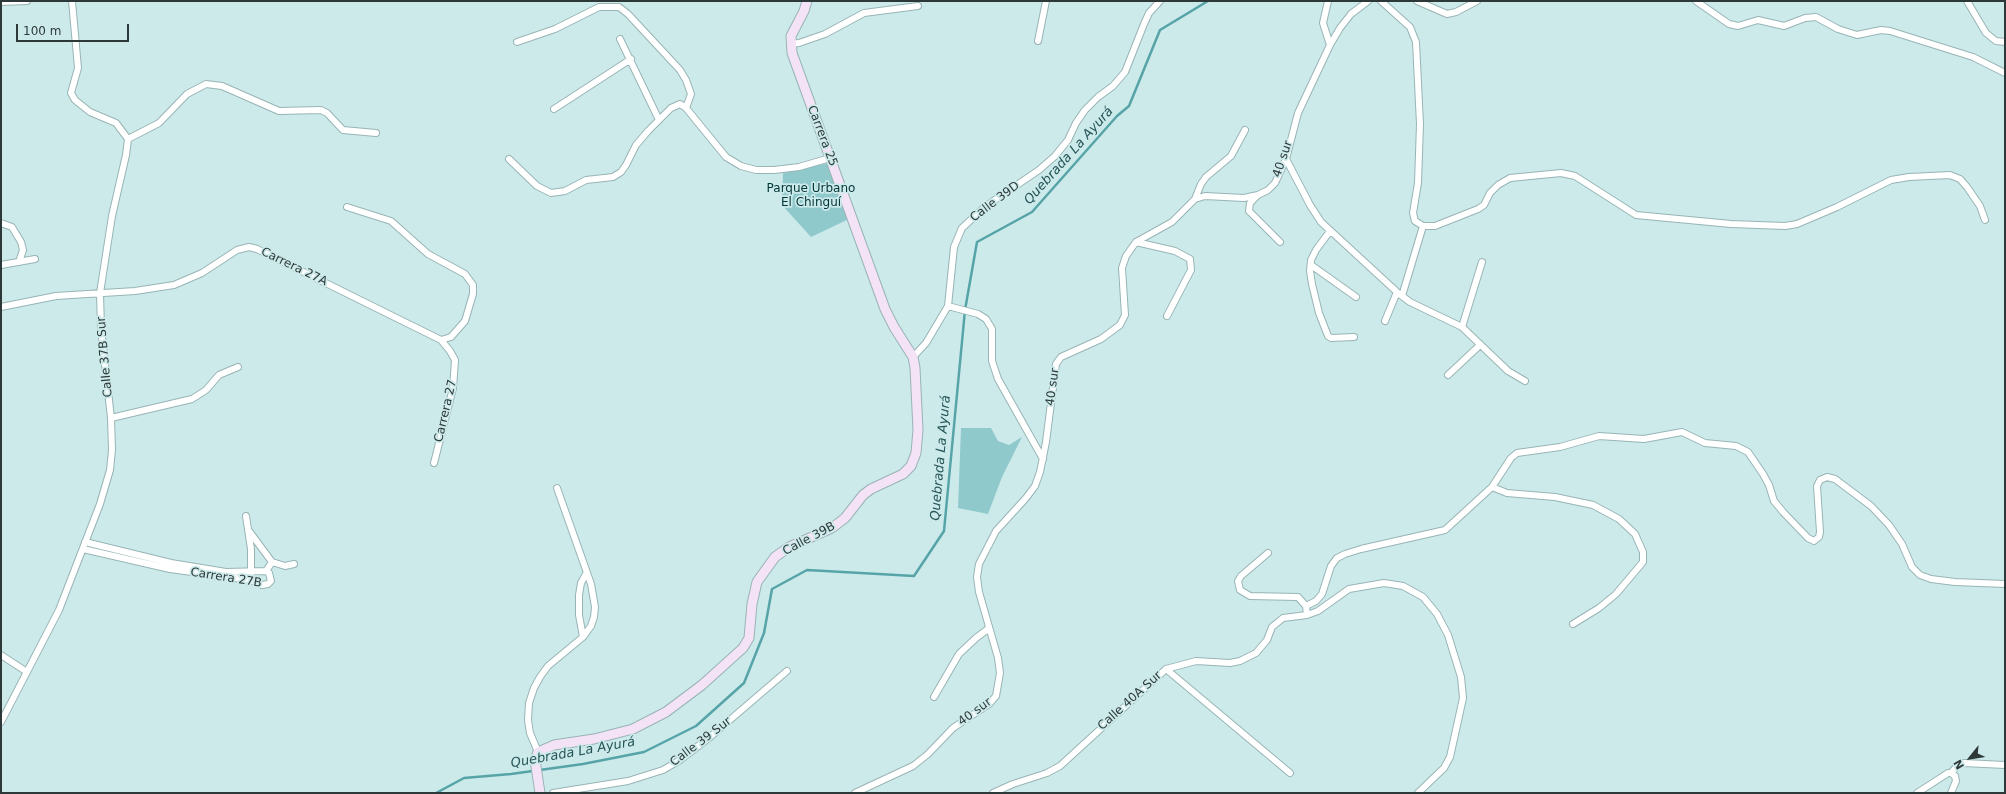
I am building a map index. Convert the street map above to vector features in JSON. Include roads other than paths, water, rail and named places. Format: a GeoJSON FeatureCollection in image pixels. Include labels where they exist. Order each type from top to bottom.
{"type":"FeatureCollection","features":[{"type":"Feature","properties":{"kind":"street"},"geometry":{"type":"LineString","coordinates":[[1,2],[27,1]]}},
{"type":"Feature","properties":{"kind":"street"},"geometry":{"type":"LineString","coordinates":[[72,1],[78,68],[71,93],[75,100],[90,112],[116,123],[128,139],[159,123],[186,94],[206,84],[222,86],[279,111],[320,110],[327,113],[343,130],[376,133]]}},
{"type":"Feature","properties":{"kind":"street"},"geometry":{"type":"LineString","coordinates":[[807,1],[791,36],[790,44],[799,43],[825,34],[864,13],[918,6]]}},
{"type":"Feature","properties":{"kind":"street"},"geometry":{"type":"LineString","coordinates":[[1038,40],[1046,1]]}},
{"type":"Feature","properties":{"kind":"street","name":"Calle 39D"},"geometry":{"type":"LineString","coordinates":[[948,306],[954,247],[962,228],[986,206],[1039,170],[1055,156],[1068,140],[1076,123],[1085,110],[1098,97],[1113,86],[1125,72],[1149,13],[1160,1]]}},
{"type":"Feature","properties":{"kind":"street"},"geometry":{"type":"LineString","coordinates":[[1328,1],[1323,23],[1330,46]]}},
{"type":"Feature","properties":{"kind":"street","name":"40 sur"},"geometry":{"type":"LineString","coordinates":[[855,793],[913,766],[928,754],[953,728],[989,704],[996,696],[1000,673],[998,658],[988,629],[979,592],[977,577],[979,564],[996,531],[1035,486],[1043,459],[1056,364],[1062,357],[1101,339],[1120,325],[1125,315],[1122,268],[1126,256],[1136,242],[1172,222],[1195,199],[1205,196],[1244,198],[1258,195],[1268,190],[1274,183],[1286,159],[1298,112],[1330,46],[1340,28],[1351,14],[1368,1]]}},
{"type":"Feature","properties":{"kind":"street"},"geometry":{"type":"LineString","coordinates":[[1382,1],[1410,27],[1416,42],[1420,124],[1418,183],[1413,213],[1415,221],[1423,226],[1440,224],[1478,209],[1484,205],[1490,193],[1498,185],[1510,178],[1561,173],[1575,176],[1636,216],[1731,224],[1785,226],[1797,224],[1837,207],[1890,180],[1909,176],[1950,175],[1960,179],[1967,187],[1980,206],[1985,220]]}},
{"type":"Feature","properties":{"kind":"street"},"geometry":{"type":"LineString","coordinates":[[1417,1],[1447,14],[1456,12],[1477,1]]}},
{"type":"Feature","properties":{"kind":"street"},"geometry":{"type":"LineString","coordinates":[[1696,1],[1729,24],[1738,26],[1758,20],[1784,26],[1804,18],[1816,17],[1838,29],[1857,35],[1881,30],[1890,31],[1973,57],[2005,73]]}},
{"type":"Feature","properties":{"kind":"street"},"geometry":{"type":"LineString","coordinates":[[1967,1],[1986,33],[1996,41],[2005,42]]}},
{"type":"Feature","properties":{"kind":"street"},"geometry":{"type":"LineString","coordinates":[[517,42],[555,29],[599,7],[619,7],[628,14],[680,70],[686,80],[691,94],[686,108]]}},
{"type":"Feature","properties":{"kind":"street"},"geometry":{"type":"LineString","coordinates":[[620,39],[631,59],[659,120]]}},
{"type":"Feature","properties":{"kind":"street","name":"Carrera 25"},"geometry":{"type":"LineString","coordinates":[[790,44],[800,78],[885,309],[894,327],[913,357]]}},
{"type":"Feature","properties":{"kind":"street"},"geometry":{"type":"LineString","coordinates":[[554,109],[631,59]]}},
{"type":"Feature","properties":{"kind":"street"},"geometry":{"type":"LineString","coordinates":[[509,159],[544,191],[558,193],[586,180],[613,177],[621,172],[636,145],[659,120],[675,106],[680,104],[686,108],[726,157],[741,166],[756,170],[774,170],[799,167],[830,158]]}},
{"type":"Feature","properties":{"kind":"street"},"geometry":{"type":"LineString","coordinates":[[1195,199],[1204,180],[1231,156],[1245,130]]}},
{"type":"Feature","properties":{"kind":"street","name":"Calle 37B Sur"},"geometry":{"type":"LineString","coordinates":[[1,722],[59,610],[100,504],[110,470],[112,450],[111,418],[101,329],[100,293],[112,216],[126,155],[128,139]]}},
{"type":"Feature","properties":{"kind":"street"},"geometry":{"type":"LineString","coordinates":[[1286,159],[1310,205],[1321,222],[1330,231],[1410,302],[1462,327],[1508,371],[1526,381]]}},
{"type":"Feature","properties":{"kind":"street"},"geometry":{"type":"LineString","coordinates":[[1258,195],[1250,203],[1249,211],[1280,242]]}},
{"type":"Feature","properties":{"kind":"street"},"geometry":{"type":"LineString","coordinates":[[347,207],[391,221],[428,254],[465,274],[473,285],[473,294],[466,321],[451,337],[441,340]]}},
{"type":"Feature","properties":{"kind":"street"},"geometry":{"type":"LineString","coordinates":[[1,223],[12,227],[21,242],[23,250],[19,262]]}},
{"type":"Feature","properties":{"kind":"street"},"geometry":{"type":"LineString","coordinates":[[1385,321],[1400,294],[1423,226]]}},
{"type":"Feature","properties":{"kind":"street"},"geometry":{"type":"LineString","coordinates":[[1330,231],[1316,250],[1311,265],[1312,284],[1326,332],[1331,338],[1354,337]]}},
{"type":"Feature","properties":{"kind":"street"},"geometry":{"type":"LineString","coordinates":[[1136,242],[1174,251],[1185,255],[1190,259],[1191,270],[1167,316]]}},
{"type":"Feature","properties":{"kind":"street","name":"Carrera 27A"},"geometry":{"type":"LineString","coordinates":[[1,308],[56,296],[135,292],[174,285],[202,273],[231,253],[249,247],[257,249],[299,268],[441,340]]}},
{"type":"Feature","properties":{"kind":"street"},"geometry":{"type":"LineString","coordinates":[[1,265],[35,259]]}},
{"type":"Feature","properties":{"kind":"street"},"geometry":{"type":"LineString","coordinates":[[1462,327],[1482,262]]}},
{"type":"Feature","properties":{"kind":"street"},"geometry":{"type":"LineString","coordinates":[[1311,265],[1356,297]]}},
{"type":"Feature","properties":{"kind":"street"},"geometry":{"type":"LineString","coordinates":[[913,357],[926,343],[948,306],[978,314],[986,319],[992,329],[992,362],[998,379],[1043,459]]}},
{"type":"Feature","properties":{"kind":"street","name":"Carrera 27"},"geometry":{"type":"LineString","coordinates":[[434,463],[453,388],[455,374],[455,360],[441,340]]}},
{"type":"Feature","properties":{"kind":"street"},"geometry":{"type":"LineString","coordinates":[[1448,375],[1480,345]]}},
{"type":"Feature","properties":{"kind":"street","name":"Calle 39B"},"geometry":{"type":"LineString","coordinates":[[536,756],[554,745],[613,735],[633,729],[650,721],[666,712],[702,685],[743,648],[749,638],[752,604],[757,582],[775,557],[789,547],[832,528],[845,518],[863,495],[871,489],[903,474],[910,466],[916,453],[918,430],[915,368],[913,357]]}},
{"type":"Feature","properties":{"kind":"street"},"geometry":{"type":"LineString","coordinates":[[111,418],[192,399],[206,390],[219,375],[238,367]]}},
{"type":"Feature","properties":{"kind":"street"},"geometry":{"type":"LineString","coordinates":[[1306,606],[1316,601],[1322,594],[1331,566],[1337,558],[1361,549],[1445,530],[1492,487],[1510,458],[1517,453],[1560,447],[1599,436],[1644,439],[1682,432],[1705,443],[1736,446],[1748,452],[1769,485],[1774,501],[1808,538],[1814,541],[1819,537],[1820,532],[1817,486],[1820,480],[1827,477],[1835,479],[1870,506],[1890,525],[1902,544],[1912,567],[1920,575],[1931,579],[1955,582],[2005,584]]}},
{"type":"Feature","properties":{"kind":"street"},"geometry":{"type":"LineString","coordinates":[[1492,487],[1507,493],[1555,496],[1592,505],[1619,519],[1635,534],[1643,552],[1643,562],[1616,594],[1599,608],[1573,624]]}},
{"type":"Feature","properties":{"kind":"street"},"geometry":{"type":"LineString","coordinates":[[540,793],[536,756],[528,720],[529,703],[540,676],[548,666],[583,637],[591,626],[595,607],[591,584],[586,574],[557,488]]}},
{"type":"Feature","properties":{"kind":"street"},"geometry":{"type":"LineString","coordinates":[[246,516],[252,571],[250,580]]}},
{"type":"Feature","properties":{"kind":"street"},"geometry":{"type":"LineString","coordinates":[[248,530],[272,562],[285,566],[294,564]]}},
{"type":"Feature","properties":{"kind":"street","name":"Carrera 27B"},"geometry":{"type":"LineString","coordinates":[[84,545],[170,566],[250,580],[262,585],[268,584],[271,577],[266,571],[226,572],[170,566]]}},
{"type":"Feature","properties":{"kind":"street"},"geometry":{"type":"LineString","coordinates":[[1268,553],[1241,576],[1238,581],[1240,590],[1250,596],[1298,597],[1306,606],[1308,615],[1318,611],[1349,589],[1384,583],[1404,586],[1423,597],[1437,614],[1448,635],[1455,654],[1461,677],[1463,698],[1448,762],[1444,768],[1418,793]]}},
{"type":"Feature","properties":{"kind":"street"},"geometry":{"type":"LineString","coordinates":[[266,571],[272,562]]}},
{"type":"Feature","properties":{"kind":"street"},"geometry":{"type":"LineString","coordinates":[[583,637],[579,615],[579,595],[581,583],[586,574]]}},
{"type":"Feature","properties":{"kind":"street","name":"Calle 40A Sur"},"geometry":{"type":"LineString","coordinates":[[993,793],[1013,784],[1047,774],[1060,766],[1166,669],[1196,661],[1230,663],[1240,661],[1256,653],[1262,647],[1276,622],[1291,616],[1308,615]]}},
{"type":"Feature","properties":{"kind":"street"},"geometry":{"type":"LineString","coordinates":[[934,696],[959,654],[988,629]]}},
{"type":"Feature","properties":{"kind":"street"},"geometry":{"type":"LineString","coordinates":[[1,655],[27,672]]}},
{"type":"Feature","properties":{"kind":"street"},"geometry":{"type":"LineString","coordinates":[[1166,669],[1290,773]]}},
{"type":"Feature","properties":{"kind":"street","name":"Calle 39 Sur"},"geometry":{"type":"LineString","coordinates":[[553,793],[628,781],[663,770],[680,760],[710,737],[787,671]]}},
{"type":"Feature","properties":{"kind":"street"},"geometry":{"type":"LineString","coordinates":[[1917,793],[1943,774],[1951,773],[1958,765],[1964,763],[2005,765]]}},
{"type":"Feature","properties":{"kind":"street"},"geometry":{"type":"LineString","coordinates":[[1951,773],[1955,776],[1956,781],[1951,793]]}},
{"type":"Feature","properties":{"kind":"waterway","name":"Quebrada La Ayurá"},"geometry":{"type":"LineString","coordinates":[[436,793],[464,778],[511,774],[583,764],[644,752],[696,726],[744,683],[764,633],[772,589],[807,570],[914,576],[944,531],[965,310],[977,242],[1032,212],[1117,116],[1129,106],[1160,30],[1208,1]]}},
{"type":"Feature","properties":{"kind":"park label","name":"Parque Urbano El Chinguí"},"geometry":{"type":"Point","coordinates":[811,196]}}]}
